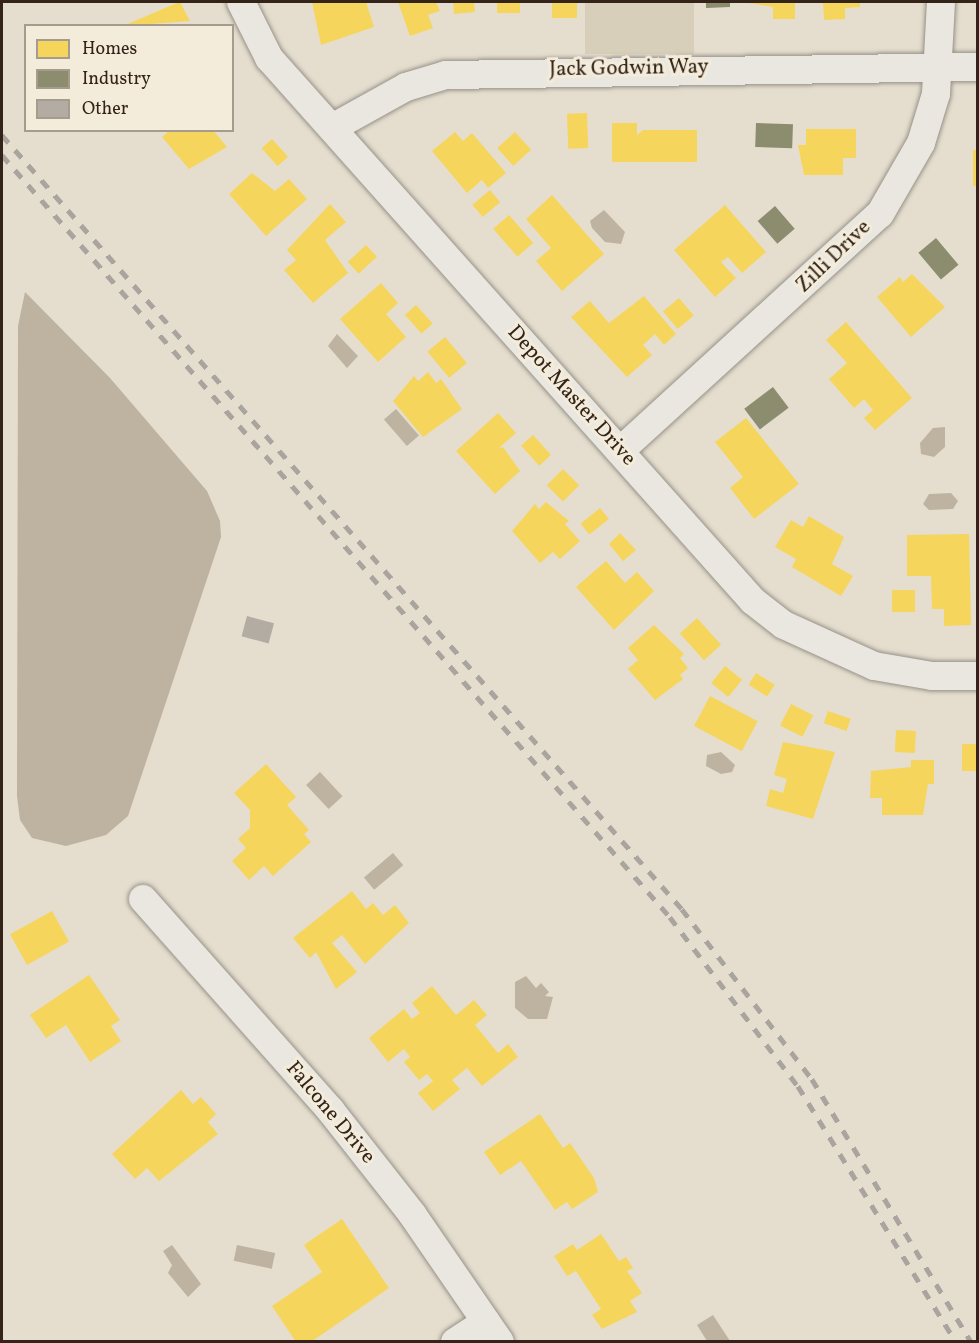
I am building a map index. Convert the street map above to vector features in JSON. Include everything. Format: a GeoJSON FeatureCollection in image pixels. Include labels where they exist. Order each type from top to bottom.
{"type":"FeatureCollection","features":[{"type":"Feature","properties":{"kind":"street","name":"Depot Master Drive"},"geometry":{"type":"LineString","coordinates":[[241,2],[269,58],[753,601],[784,625],[874,666],[932,676],[978,676]]}},
{"type":"Feature","properties":{"kind":"street","name":"Zilli Drive"},"geometry":{"type":"LineString","coordinates":[[620,451],[880,214],[921,143],[939,65],[941,2]]}},
{"type":"Feature","properties":{"kind":"street","name":"Jack Godwin Way"},"geometry":{"type":"LineString","coordinates":[[332,128],[406,87],[446,75],[978,66]]}},
{"type":"Feature","properties":{"kind":"street","name":"Falcone Drive"},"geometry":{"type":"LineString","coordinates":[[143,899],[331,1111],[412,1214],[493,1332]]}},
{"type":"Feature","properties":{"kind":"street"},"geometry":{"type":"LineString","coordinates":[[455,1341],[493,1332]]}},
{"type":"Feature","properties":{"kind":"shaded area"},"geometry":{"type":"Polygon","coordinates":[[[585,2],[694,2],[694,54],[585,54],[585,2]]]}},
{"type":"Feature","properties":{"kind":"shaded area"},"geometry":{"type":"Polygon","coordinates":[[[604,210],[625,232],[621,244],[605,242],[592,228],[590,221],[604,210]]]}},
{"type":"Feature","properties":{"kind":"shaded area"},"geometry":{"type":"Polygon","coordinates":[[[25,292],[110,378],[207,491],[220,521],[221,537],[128,816],[106,835],[66,846],[32,838],[20,820],[17,796],[18,326],[25,292]]]}},
{"type":"Feature","properties":{"kind":"shaded area"},"geometry":{"type":"Polygon","coordinates":[[[337,334],[358,356],[347,368],[328,346],[337,334]]]}},
{"type":"Feature","properties":{"kind":"shaded area"},"geometry":{"type":"Polygon","coordinates":[[[396,409],[419,435],[407,446],[384,419],[396,409]]]}},
{"type":"Feature","properties":{"kind":"shaded area"},"geometry":{"type":"Polygon","coordinates":[[[945,427],[945,447],[934,457],[921,454],[920,443],[933,428],[945,427]]]}},
{"type":"Feature","properties":{"kind":"shaded area"},"geometry":{"type":"Polygon","coordinates":[[[951,493],[958,501],[953,509],[929,510],[923,504],[929,494],[951,493]]]}},
{"type":"Feature","properties":{"kind":"shaded area"},"geometry":{"type":"Polygon","coordinates":[[[721,752],[735,765],[732,772],[721,774],[706,766],[707,755],[721,752]]]}},
{"type":"Feature","properties":{"kind":"shaded area"},"geometry":{"type":"Polygon","coordinates":[[[320,772],[343,796],[329,809],[306,785],[320,772]]]}},
{"type":"Feature","properties":{"kind":"shaded area"},"geometry":{"type":"Polygon","coordinates":[[[393,853],[403,865],[374,890],[364,877],[393,853]]]}},
{"type":"Feature","properties":{"kind":"shaded area"},"geometry":{"type":"Polygon","coordinates":[[[526,976],[536,988],[541,983],[549,992],[545,996],[553,997],[547,1019],[528,1019],[515,1008],[515,982],[526,976]]]}},
{"type":"Feature","properties":{"kind":"shaded area"},"geometry":{"type":"Polygon","coordinates":[[[172,1245],[201,1284],[188,1297],[168,1273],[172,1265],[163,1251],[172,1245]]]}},
{"type":"Feature","properties":{"kind":"shaded area"},"geometry":{"type":"Polygon","coordinates":[[[237,1245],[275,1253],[272,1269],[234,1261],[237,1245]]]}},
{"type":"Feature","properties":{"kind":"shaded area"},"geometry":{"type":"Polygon","coordinates":[[[713,1315],[730,1341],[707,1341],[697,1325],[713,1315]]]}},
{"type":"Feature","properties":{"kind":"building: Homes"},"geometry":{"type":"Polygon","coordinates":[[[180,2],[190,21],[128,24],[180,2]]]}},
{"type":"Feature","properties":{"kind":"building: Homes"},"geometry":{"type":"Polygon","coordinates":[[[312,2],[366,2],[374,27],[321,45],[312,2]]]}},
{"type":"Feature","properties":{"kind":"building: Homes"},"geometry":{"type":"Polygon","coordinates":[[[398,2],[436,2],[440,11],[428,15],[433,28],[410,36],[398,2]]]}},
{"type":"Feature","properties":{"kind":"building: Homes"},"geometry":{"type":"Polygon","coordinates":[[[453,2],[474,2],[475,12],[454,14],[453,2]]]}},
{"type":"Feature","properties":{"kind":"building: Homes"},"geometry":{"type":"Polygon","coordinates":[[[497,2],[520,2],[520,13],[497,13],[497,2]]]}},
{"type":"Feature","properties":{"kind":"building: Homes"},"geometry":{"type":"Polygon","coordinates":[[[552,2],[577,2],[577,18],[552,18],[552,2]]]}},
{"type":"Feature","properties":{"kind":"building: Homes"},"geometry":{"type":"Polygon","coordinates":[[[742,2],[795,2],[795,19],[773,19],[773,7],[742,2]]]}},
{"type":"Feature","properties":{"kind":"building: Homes"},"geometry":{"type":"Polygon","coordinates":[[[823,2],[860,2],[860,7],[845,8],[845,19],[824,20],[823,2]]]}},
{"type":"Feature","properties":{"kind":"building: Homes"},"geometry":{"type":"Polygon","coordinates":[[[587,113],[588,148],[568,149],[567,114],[587,113]]]}},
{"type":"Feature","properties":{"kind":"building: Homes"},"geometry":{"type":"Polygon","coordinates":[[[612,123],[637,123],[637,135],[643,130],[697,130],[697,162],[612,162],[612,123]]]}},
{"type":"Feature","properties":{"kind":"building: Homes"},"geometry":{"type":"Polygon","coordinates":[[[806,129],[856,129],[856,158],[843,158],[843,175],[804,175],[798,145],[806,145],[806,129]]]}},
{"type":"Feature","properties":{"kind":"building: Homes"},"geometry":{"type":"Polygon","coordinates":[[[168,132],[215,132],[227,147],[189,169],[162,137],[168,132]]]}},
{"type":"Feature","properties":{"kind":"building: Homes"},"geometry":{"type":"Polygon","coordinates":[[[455,132],[463,141],[472,133],[506,173],[488,188],[482,180],[467,193],[432,151],[455,132]]]}},
{"type":"Feature","properties":{"kind":"building: Homes"},"geometry":{"type":"Polygon","coordinates":[[[515,132],[531,150],[513,166],[497,148],[515,132]]]}},
{"type":"Feature","properties":{"kind":"building: Homes"},"geometry":{"type":"Polygon","coordinates":[[[272,139],[288,157],[278,166],[262,148],[272,139]]]}},
{"type":"Feature","properties":{"kind":"building: Homes"},"geometry":{"type":"Polygon","coordinates":[[[973,150],[978,150],[978,186],[973,186],[973,150]]]}},
{"type":"Feature","properties":{"kind":"building: Homes"},"geometry":{"type":"Polygon","coordinates":[[[252,173],[275,191],[289,179],[307,199],[266,236],[229,194],[252,173]]]}},
{"type":"Feature","properties":{"kind":"building: Homes"},"geometry":{"type":"Polygon","coordinates":[[[490,190],[500,202],[483,217],[472,205],[490,190]]]}},
{"type":"Feature","properties":{"kind":"building: Homes"},"geometry":{"type":"Polygon","coordinates":[[[552,195],[604,254],[562,291],[536,261],[551,248],[526,219],[552,195]]]}},
{"type":"Feature","properties":{"kind":"building: Homes"},"geometry":{"type":"Polygon","coordinates":[[[330,204],[346,222],[325,240],[348,273],[313,303],[284,270],[296,260],[287,250],[330,204]]]}},
{"type":"Feature","properties":{"kind":"building: Homes"},"geometry":{"type":"Polygon","coordinates":[[[725,205],[766,252],[742,273],[728,257],[721,262],[736,278],[715,297],[674,250],[725,205]]]}},
{"type":"Feature","properties":{"kind":"building: Homes"},"geometry":{"type":"Polygon","coordinates":[[[509,215],[533,243],[517,257],[493,229],[509,215]]]}},
{"type":"Feature","properties":{"kind":"building: Homes"},"geometry":{"type":"Polygon","coordinates":[[[366,245],[377,257],[359,274],[348,262],[366,245]]]}},
{"type":"Feature","properties":{"kind":"building: Homes"},"geometry":{"type":"Polygon","coordinates":[[[912,274],[945,307],[911,337],[877,297],[900,277],[903,282],[912,274]]]}},
{"type":"Feature","properties":{"kind":"building: Homes"},"geometry":{"type":"Polygon","coordinates":[[[381,283],[398,303],[386,314],[406,337],[378,362],[340,319],[381,283]]]}},
{"type":"Feature","properties":{"kind":"building: Homes"},"geometry":{"type":"Polygon","coordinates":[[[644,296],[676,334],[664,345],[655,334],[643,345],[652,355],[627,377],[571,317],[590,301],[609,323],[644,296]]]}},
{"type":"Feature","properties":{"kind":"building: Homes"},"geometry":{"type":"Polygon","coordinates":[[[679,298],[694,316],[678,329],[663,311],[679,298]]]}},
{"type":"Feature","properties":{"kind":"building: Homes"},"geometry":{"type":"Polygon","coordinates":[[[416,305],[433,324],[422,334],[405,315],[416,305]]]}},
{"type":"Feature","properties":{"kind":"building: Homes"},"geometry":{"type":"Polygon","coordinates":[[[846,322],[912,398],[875,430],[864,418],[873,410],[864,399],[854,408],[829,379],[847,363],[826,340],[846,322]]]}},
{"type":"Feature","properties":{"kind":"building: Homes"},"geometry":{"type":"Polygon","coordinates":[[[445,337],[467,363],[449,378],[427,352],[445,337]]]}},
{"type":"Feature","properties":{"kind":"building: Homes"},"geometry":{"type":"Polygon","coordinates":[[[428,372],[436,383],[441,379],[462,409],[423,437],[393,401],[414,376],[418,381],[428,372]]]}},
{"type":"Feature","properties":{"kind":"building: Homes"},"geometry":{"type":"Polygon","coordinates":[[[498,413],[516,433],[498,449],[503,447],[520,471],[495,494],[456,451],[498,413]]]}},
{"type":"Feature","properties":{"kind":"building: Homes"},"geometry":{"type":"Polygon","coordinates":[[[746,418],[799,484],[754,519],[730,488],[743,477],[715,442],[746,418]]]}},
{"type":"Feature","properties":{"kind":"building: Homes"},"geometry":{"type":"Polygon","coordinates":[[[533,435],[551,455],[539,466],[521,446],[533,435]]]}},
{"type":"Feature","properties":{"kind":"building: Homes"},"geometry":{"type":"Polygon","coordinates":[[[563,469],[579,485],[563,502],[547,485],[563,469]]]}},
{"type":"Feature","properties":{"kind":"building: Homes"},"geometry":{"type":"Polygon","coordinates":[[[546,502],[569,521],[565,524],[580,541],[560,559],[553,552],[540,563],[512,531],[535,504],[539,509],[546,502]]]}},
{"type":"Feature","properties":{"kind":"building: Homes"},"geometry":{"type":"Polygon","coordinates":[[[600,508],[609,519],[589,535],[581,524],[600,508]]]}},
{"type":"Feature","properties":{"kind":"building: Homes"},"geometry":{"type":"Polygon","coordinates":[[[809,516],[844,537],[832,564],[853,576],[841,596],[792,567],[796,559],[775,547],[791,520],[803,527],[809,516]]]}},
{"type":"Feature","properties":{"kind":"building: Homes"},"geometry":{"type":"Polygon","coordinates":[[[620,533],[636,550],[623,561],[609,544],[620,533]]]}},
{"type":"Feature","properties":{"kind":"building: Homes"},"geometry":{"type":"Polygon","coordinates":[[[969,534],[971,625],[944,626],[944,609],[932,609],[931,576],[907,576],[907,535],[969,534]]]}},
{"type":"Feature","properties":{"kind":"building: Homes"},"geometry":{"type":"Polygon","coordinates":[[[606,561],[625,583],[637,572],[654,591],[614,630],[576,587],[606,561]]]}},
{"type":"Feature","properties":{"kind":"building: Homes"},"geometry":{"type":"Polygon","coordinates":[[[892,590],[915,590],[915,612],[892,612],[892,590]]]}},
{"type":"Feature","properties":{"kind":"building: Homes"},"geometry":{"type":"Polygon","coordinates":[[[697,618],[721,645],[704,660],[680,633],[697,618]]]}},
{"type":"Feature","properties":{"kind":"building: Homes"},"geometry":{"type":"Polygon","coordinates":[[[654,625],[684,654],[680,658],[688,668],[680,675],[683,679],[655,700],[628,669],[638,660],[628,648],[654,625]]]}},
{"type":"Feature","properties":{"kind":"building: Homes"},"geometry":{"type":"Polygon","coordinates":[[[725,666],[742,680],[728,697],[711,683],[725,666]]]}},
{"type":"Feature","properties":{"kind":"building: Homes"},"geometry":{"type":"Polygon","coordinates":[[[756,673],[775,685],[767,697],[749,685],[756,673]]]}},
{"type":"Feature","properties":{"kind":"building: Homes"},"geometry":{"type":"Polygon","coordinates":[[[710,696],[758,721],[742,751],[694,726],[710,696]]]}},
{"type":"Feature","properties":{"kind":"building: Homes"},"geometry":{"type":"Polygon","coordinates":[[[791,704],[813,715],[802,737],[780,725],[791,704]]]}},
{"type":"Feature","properties":{"kind":"building: Homes"},"geometry":{"type":"Polygon","coordinates":[[[828,711],[851,719],[846,731],[824,723],[828,711]]]}},
{"type":"Feature","properties":{"kind":"building: Homes"},"geometry":{"type":"Polygon","coordinates":[[[896,730],[916,731],[915,753],[895,752],[896,730]]]}},
{"type":"Feature","properties":{"kind":"building: Homes"},"geometry":{"type":"Polygon","coordinates":[[[783,742],[835,752],[813,819],[766,806],[770,789],[783,793],[787,779],[774,775],[783,742]]]}},
{"type":"Feature","properties":{"kind":"building: Homes"},"geometry":{"type":"Polygon","coordinates":[[[962,744],[978,744],[978,771],[962,771],[962,744]]]}},
{"type":"Feature","properties":{"kind":"building: Homes"},"geometry":{"type":"Polygon","coordinates":[[[911,760],[934,760],[934,784],[928,784],[923,815],[882,815],[882,798],[870,798],[871,771],[911,767],[911,760]]]}},
{"type":"Feature","properties":{"kind":"building: Homes"},"geometry":{"type":"Polygon","coordinates":[[[266,764],[296,797],[287,805],[309,830],[304,834],[311,842],[273,876],[264,866],[249,880],[232,861],[246,848],[238,839],[250,828],[250,810],[234,793],[266,764]]]}},
{"type":"Feature","properties":{"kind":"building: Homes"},"geometry":{"type":"Polygon","coordinates":[[[352,891],[366,909],[373,903],[383,915],[395,905],[409,923],[365,964],[342,935],[332,943],[357,972],[336,989],[316,952],[310,958],[293,938],[352,891]]]}},
{"type":"Feature","properties":{"kind":"building: Homes"},"geometry":{"type":"Polygon","coordinates":[[[52,911],[69,942],[27,965],[10,934],[52,911]]]}},
{"type":"Feature","properties":{"kind":"building: Homes"},"geometry":{"type":"Polygon","coordinates":[[[89,975],[120,1020],[111,1026],[121,1041],[90,1062],[66,1025],[46,1038],[30,1015],[89,975]]]}},
{"type":"Feature","properties":{"kind":"building: Homes"},"geometry":{"type":"Polygon","coordinates":[[[432,986],[456,1015],[474,1000],[487,1015],[475,1025],[498,1053],[508,1044],[518,1057],[482,1086],[467,1068],[452,1080],[460,1089],[433,1111],[418,1093],[433,1081],[427,1074],[419,1080],[404,1062],[410,1057],[404,1049],[388,1062],[369,1038],[404,1009],[412,1019],[420,1013],[412,1003],[432,986]]]}},
{"type":"Feature","properties":{"kind":"building: Homes"},"geometry":{"type":"Polygon","coordinates":[[[181,1090],[193,1104],[201,1097],[216,1114],[208,1122],[218,1134],[159,1181],[147,1168],[135,1179],[112,1154],[181,1090]]]}},
{"type":"Feature","properties":{"kind":"building: Homes"},"geometry":{"type":"Polygon","coordinates":[[[540,1114],[563,1148],[570,1143],[594,1178],[598,1192],[572,1209],[567,1202],[555,1210],[521,1161],[500,1175],[484,1152],[540,1114]]]}},
{"type":"Feature","properties":{"kind":"building: Homes"},"geometry":{"type":"Polygon","coordinates":[[[342,1219],[389,1288],[311,1342],[296,1342],[272,1306],[322,1272],[304,1245],[342,1219]]]}},
{"type":"Feature","properties":{"kind":"building: Homes"},"geometry":{"type":"Polygon","coordinates":[[[601,1234],[619,1261],[626,1257],[633,1268],[627,1271],[642,1293],[630,1301],[637,1312],[602,1329],[592,1315],[601,1309],[576,1271],[567,1276],[554,1256],[573,1244],[577,1250],[601,1234]]]}},
{"type":"Feature","properties":{"kind":"building: Industry"},"geometry":{"type":"Polygon","coordinates":[[[706,2],[730,2],[730,7],[706,8],[706,2]]]}},
{"type":"Feature","properties":{"kind":"building: Industry"},"geometry":{"type":"Polygon","coordinates":[[[756,123],[793,124],[792,148],[755,147],[756,123]]]}},
{"type":"Feature","properties":{"kind":"building: Industry"},"geometry":{"type":"Polygon","coordinates":[[[775,206],[795,229],[777,244],[758,221],[775,206]]]}},
{"type":"Feature","properties":{"kind":"building: Industry"},"geometry":{"type":"Polygon","coordinates":[[[936,238],[958,265],[941,280],[918,253],[936,238]]]}},
{"type":"Feature","properties":{"kind":"building: Industry"},"geometry":{"type":"Polygon","coordinates":[[[773,387],[789,408],[760,429],[744,409],[773,387]]]}},
{"type":"Feature","properties":{"kind":"building: Other"},"geometry":{"type":"Polygon","coordinates":[[[247,616],[274,623],[269,644],[242,636],[247,616]]]}},
{"type":"Feature","properties":{"kind":"railway"},"geometry":{"type":"LineString","coordinates":[[2,135],[682,909],[812,1079],[971,1342]]}},
{"type":"Feature","properties":{"kind":"railway"},"geometry":{"type":"LineString","coordinates":[[2,155],[670,917],[798,1086],[956,1342]]}}]}
